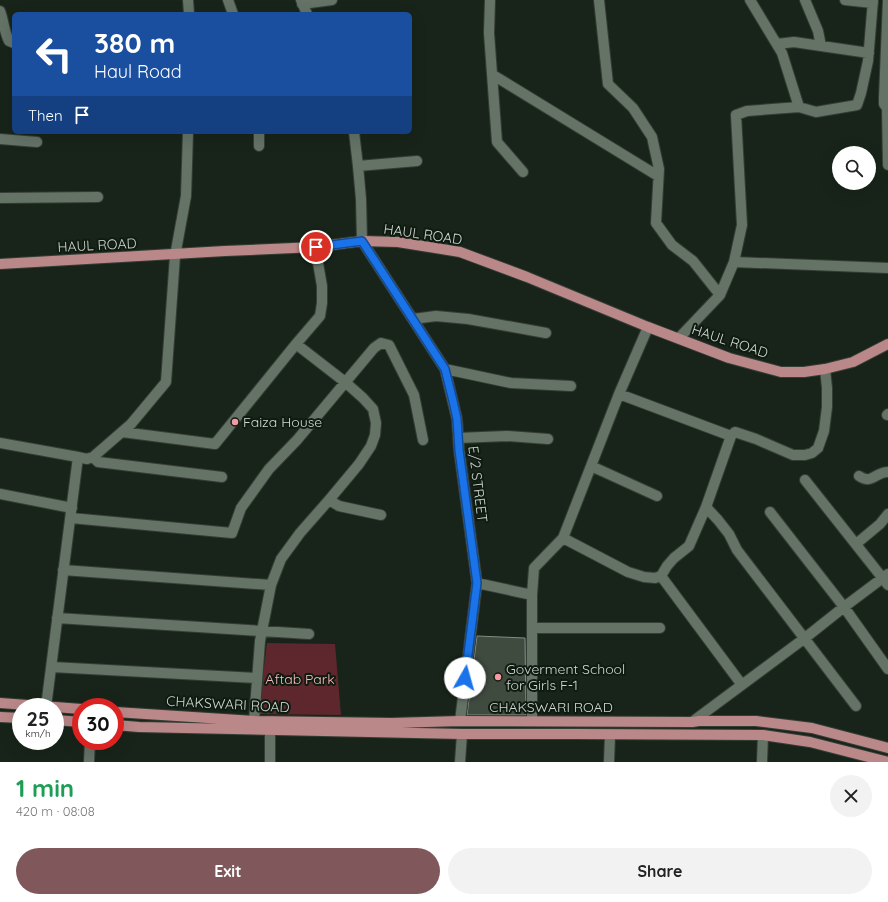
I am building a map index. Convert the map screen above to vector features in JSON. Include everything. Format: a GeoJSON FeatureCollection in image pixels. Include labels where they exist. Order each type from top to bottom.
{"type":"FeatureCollection","features":[{"type":"Feature","properties":{"kind":"main road","name":"HAUL ROAD"},"geometry":{"type":"LineString","coordinates":[[0,264],[316,247],[362,241],[398,242],[460,252],[527,277],[648,327],[729,358],[781,372],[804,372],[825,369],[852,362],[888,344]]}},
{"type":"Feature","properties":{"kind":"main road"},"geometry":{"type":"LineString","coordinates":[[0,703],[12,704]]}},
{"type":"Feature","properties":{"kind":"main road","name":"CHAKSWARI ROAD"},"geometry":{"type":"LineString","coordinates":[[124,713],[254,721],[392,723],[460,720],[756,722],[812,728],[888,748]]}},
{"type":"Feature","properties":{"kind":"main road"},"geometry":{"type":"LineString","coordinates":[[0,717],[12,718]]}},
{"type":"Feature","properties":{"kind":"main road","name":"CHAKSWARI ROAD"},"geometry":{"type":"LineString","coordinates":[[124,726],[139,728],[462,734],[763,735],[810,742],[888,762]]}},
{"type":"Feature","properties":{"kind":"street"},"geometry":{"type":"LineString","coordinates":[[188,0],[189,12]]}},
{"type":"Feature","properties":{"kind":"street"},"geometry":{"type":"LineString","coordinates":[[228,0],[232,12]]}},
{"type":"Feature","properties":{"kind":"street"},"geometry":{"type":"LineString","coordinates":[[306,12],[301,2],[332,0]]}},
{"type":"Feature","properties":{"kind":"street"},"geometry":{"type":"LineString","coordinates":[[490,0],[489,33],[497,142],[523,172]]}},
{"type":"Feature","properties":{"kind":"street"},"geometry":{"type":"LineString","coordinates":[[598,0],[608,84],[633,108],[652,137],[659,168],[656,223],[672,245],[693,261],[720,295]]}},
{"type":"Feature","properties":{"kind":"street"},"geometry":{"type":"LineString","coordinates":[[750,0],[782,53],[799,107]]}},
{"type":"Feature","properties":{"kind":"street"},"geometry":{"type":"LineString","coordinates":[[805,0],[818,31],[821,46]]}},
{"type":"Feature","properties":{"kind":"street"},"geometry":{"type":"LineString","coordinates":[[679,338],[720,295],[734,262],[742,226],[736,115],[746,111],[799,107],[816,112],[857,105],[868,61],[873,1],[845,0]]}},
{"type":"Feature","properties":{"kind":"street"},"geometry":{"type":"LineString","coordinates":[[888,7],[884,98],[884,104],[887,108],[888,165]]}},
{"type":"Feature","properties":{"kind":"street"},"geometry":{"type":"LineString","coordinates":[[0,11],[6,36],[9,41],[12,42]]}},
{"type":"Feature","properties":{"kind":"street"},"geometry":{"type":"LineString","coordinates":[[777,44],[794,42],[869,53]]}},
{"type":"Feature","properties":{"kind":"street"},"geometry":{"type":"LineString","coordinates":[[493,75],[658,176]]}},
{"type":"Feature","properties":{"kind":"street"},"geometry":{"type":"LineString","coordinates":[[0,443],[78,458],[87,459],[93,457],[131,424],[166,382],[175,254],[186,196],[188,134]]}},
{"type":"Feature","properties":{"kind":"street"},"geometry":{"type":"LineString","coordinates":[[259,134],[259,146]]}},
{"type":"Feature","properties":{"kind":"street"},"geometry":{"type":"LineString","coordinates":[[354,134],[361,200],[362,241]]}},
{"type":"Feature","properties":{"kind":"street"},"geometry":{"type":"LineString","coordinates":[[0,140],[36,142]]}},
{"type":"Feature","properties":{"kind":"street"},"geometry":{"type":"LineString","coordinates":[[358,166],[417,161]]}},
{"type":"Feature","properties":{"kind":"street"},"geometry":{"type":"LineString","coordinates":[[0,198],[98,197]]}},
{"type":"Feature","properties":{"kind":"street","name":"E/2 STREET"},"geometry":{"type":"LineString","coordinates":[[362,241],[445,369],[457,419],[459,450],[477,583],[460,720]]}},
{"type":"Feature","properties":{"kind":"street"},"geometry":{"type":"LineString","coordinates":[[122,432],[215,444],[320,316],[322,286],[316,247]]}},
{"type":"Feature","properties":{"kind":"street"},"geometry":{"type":"LineString","coordinates":[[734,262],[888,268]]}},
{"type":"Feature","properties":{"kind":"street"},"geometry":{"type":"LineString","coordinates":[[413,320],[436,316],[468,319],[546,333]]}},
{"type":"Feature","properties":{"kind":"street"},"geometry":{"type":"LineString","coordinates":[[532,721],[532,595],[534,568],[563,538],[619,394],[648,327]]}},
{"type":"Feature","properties":{"kind":"street"},"geometry":{"type":"LineString","coordinates":[[0,494],[71,513],[232,533],[241,508],[269,469],[297,440],[374,348],[381,343],[389,345],[414,395],[423,440]]}},
{"type":"Feature","properties":{"kind":"street"},"geometry":{"type":"LineString","coordinates":[[254,721],[262,631],[271,584],[281,559],[300,533],[330,500],[359,464],[371,446],[375,435],[376,423],[373,410],[363,398],[296,344]]}},
{"type":"Feature","properties":{"kind":"street"},"geometry":{"type":"LineString","coordinates":[[445,369],[511,383],[571,386]]}},
{"type":"Feature","properties":{"kind":"street"},"geometry":{"type":"LineString","coordinates":[[563,538],[628,572],[650,578],[661,576],[674,558],[688,546],[706,507],[731,436],[735,432],[793,454],[805,455],[812,453],[818,448],[824,431],[827,407],[825,369]]}},
{"type":"Feature","properties":{"kind":"street"},"geometry":{"type":"LineString","coordinates":[[619,394],[731,436]]}},
{"type":"Feature","properties":{"kind":"street"},"geometry":{"type":"LineString","coordinates":[[458,438],[507,436],[548,439]]}},
{"type":"Feature","properties":{"kind":"street"},"geometry":{"type":"LineString","coordinates":[[93,457],[98,462],[222,477]]}},
{"type":"Feature","properties":{"kind":"street"},"geometry":{"type":"LineString","coordinates":[[47,698],[78,458]]}},
{"type":"Feature","properties":{"kind":"street"},"geometry":{"type":"LineString","coordinates":[[592,466],[657,496]]}},
{"type":"Feature","properties":{"kind":"street"},"geometry":{"type":"LineString","coordinates":[[859,476],[864,479],[869,479],[884,472],[888,472]]}},
{"type":"Feature","properties":{"kind":"street"},"geometry":{"type":"LineString","coordinates":[[692,722],[844,607],[886,579],[805,480]]}},
{"type":"Feature","properties":{"kind":"street"},"geometry":{"type":"LineString","coordinates":[[330,500],[339,506],[381,515]]}},
{"type":"Feature","properties":{"kind":"street"},"geometry":{"type":"LineString","coordinates":[[706,507],[729,534],[737,550],[856,706]]}},
{"type":"Feature","properties":{"kind":"street"},"geometry":{"type":"LineString","coordinates":[[770,512],[844,607],[888,669]]}},
{"type":"Feature","properties":{"kind":"street"},"geometry":{"type":"LineString","coordinates":[[856,544],[880,524],[888,514]]}},
{"type":"Feature","properties":{"kind":"street"},"geometry":{"type":"LineString","coordinates":[[63,570],[271,584]]}},
{"type":"Feature","properties":{"kind":"street"},"geometry":{"type":"LineString","coordinates":[[661,576],[742,685]]}},
{"type":"Feature","properties":{"kind":"street"},"geometry":{"type":"LineString","coordinates":[[477,583],[532,595]]}},
{"type":"Feature","properties":{"kind":"street"},"geometry":{"type":"LineString","coordinates":[[57,618],[309,634]]}},
{"type":"Feature","properties":{"kind":"street"},"geometry":{"type":"LineString","coordinates":[[532,628],[660,628]]}},
{"type":"Feature","properties":{"kind":"street"},"geometry":{"type":"LineString","coordinates":[[52,667],[257,678]]}},
{"type":"Feature","properties":{"kind":"street"},"geometry":{"type":"LineString","coordinates":[[270,731],[270,762]]}},
{"type":"Feature","properties":{"kind":"street"},"geometry":{"type":"LineString","coordinates":[[460,762],[462,734]]}},
{"type":"Feature","properties":{"kind":"street"},"geometry":{"type":"LineString","coordinates":[[609,762],[610,734]]}},
{"type":"Feature","properties":{"kind":"street"},"geometry":{"type":"LineString","coordinates":[[762,762],[763,735]]}},
{"type":"Feature","properties":{"kind":"street"},"geometry":{"type":"LineString","coordinates":[[89,762],[90,750]]}},
{"type":"Feature","properties":{"kind":"green space","name":"Aftab Park"},"geometry":{"type":"Polygon","coordinates":[[[267,643],[335,644],[341,715],[258,714],[267,643]]]}},
{"type":"Feature","properties":{"kind":"building","name":"Goverment School for Girls F-1"},"geometry":{"type":"Polygon","coordinates":[[[477,636],[525,638],[526,715],[467,715],[477,636]]]}},
{"type":"Feature","properties":{"kind":"place","name":"Faiza House"},"geometry":{"type":"Point","coordinates":[235,422]}},
{"type":"Feature","properties":{"kind":"place","name":"Goverment School for Girls F-1"},"geometry":{"type":"Point","coordinates":[498,677]}},
{"type":"Feature","properties":{"kind":"route"},"geometry":{"type":"LineString","coordinates":[[316,247],[362,241],[445,369],[457,419],[459,450],[477,583],[465,678]]}}]}
